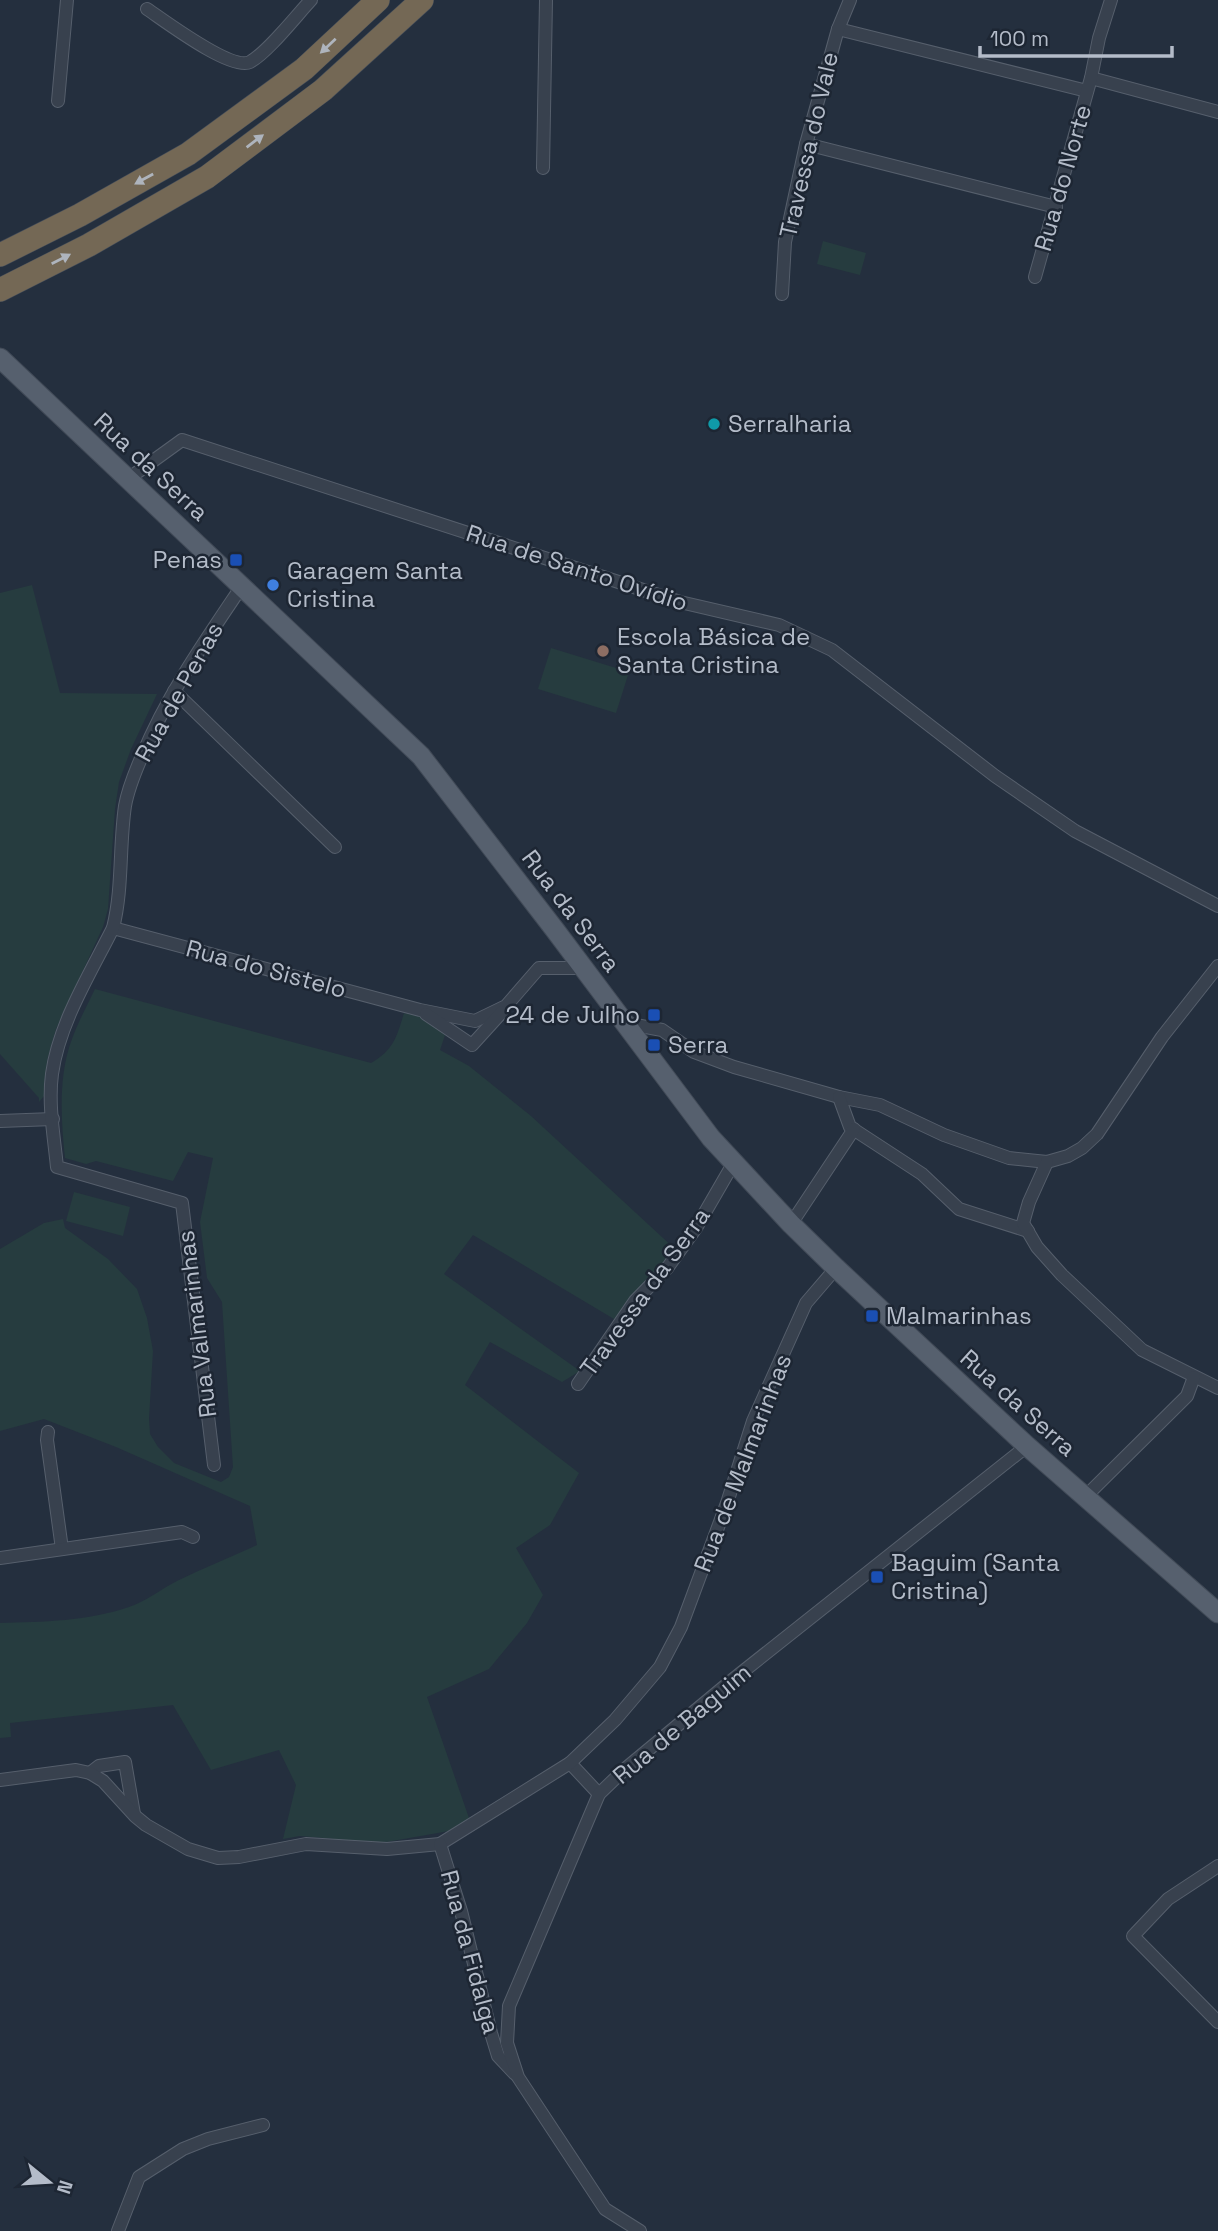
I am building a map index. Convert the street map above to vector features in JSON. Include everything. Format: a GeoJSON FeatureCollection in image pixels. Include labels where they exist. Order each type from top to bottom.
{"type":"FeatureCollection","features":[{"type":"Feature","properties":{"kind":"highway"},"geometry":{"type":"LineString","coordinates":[[0,255],[80,215],[188,154],[304,69],[378,0]]}},
{"type":"Feature","properties":{"kind":"highway"},"geometry":{"type":"LineString","coordinates":[[0,290],[89,244],[207,177],[323,90],[422,0]]}},
{"type":"Feature","properties":{"kind":"main road","name":"Rua da Serra"},"geometry":{"type":"LineString","coordinates":[[0,358],[421,757],[711,1138],[791,1224],[1027,1446],[1218,1613]]}},
{"type":"Feature","properties":{"kind":"street"},"geometry":{"type":"LineString","coordinates":[[58,101],[67,0]]}},
{"type":"Feature","properties":{"kind":"street"},"geometry":{"type":"LineString","coordinates":[[147,9],[215,54],[236,63],[249,63],[310,0]]}},
{"type":"Feature","properties":{"kind":"street"},"geometry":{"type":"LineString","coordinates":[[543,168],[546,0]]}},
{"type":"Feature","properties":{"kind":"street","name":"Travessa do Vale"},"geometry":{"type":"LineString","coordinates":[[782,294],[785,242],[806,144],[822,81],[850,0]]}},
{"type":"Feature","properties":{"kind":"street","name":"Rua do Norte"},"geometry":{"type":"LineString","coordinates":[[1035,277],[1111,0]]}},
{"type":"Feature","properties":{"kind":"street"},"geometry":{"type":"LineString","coordinates":[[838,29],[1087,91]]}},
{"type":"Feature","properties":{"kind":"street"},"geometry":{"type":"LineString","coordinates":[[1091,78],[1218,112]]}},
{"type":"Feature","properties":{"kind":"street"},"geometry":{"type":"LineString","coordinates":[[806,144],[1056,207]]}},
{"type":"Feature","properties":{"kind":"street","name":"Rua de Santo Ovídio"},"geometry":{"type":"LineString","coordinates":[[128,479],[182,440],[680,602],[779,625],[832,650],[995,776],[1076,831],[1218,906]]}},
{"type":"Feature","properties":{"kind":"street","name":"Rua de Penas"},"geometry":{"type":"LineString","coordinates":[[53,1119],[52,1075],[63,1031],[113,928],[117,910],[125,805],[134,773],[174,691],[242,586]]}},
{"type":"Feature","properties":{"kind":"street"},"geometry":{"type":"LineString","coordinates":[[174,691],[335,847]]}},
{"type":"Feature","properties":{"kind":"street","name":"Rua do Sistelo"},"geometry":{"type":"LineString","coordinates":[[113,928],[420,1010],[475,1021],[506,1006]]}},
{"type":"Feature","properties":{"kind":"street"},"geometry":{"type":"LineString","coordinates":[[625,1023],[662,1030],[694,1052],[734,1067],[839,1097],[880,1105],[944,1135],[1009,1158],[1048,1162],[1082,1148],[1097,1134],[1162,1037],[1218,966]]}},
{"type":"Feature","properties":{"kind":"street","name":"Rua do Sistelo"},"geometry":{"type":"LineString","coordinates":[[420,1010],[472,1045],[539,968],[584,968]]}},
{"type":"Feature","properties":{"kind":"street"},"geometry":{"type":"LineString","coordinates":[[839,1097],[850,1127],[922,1174],[959,1209],[1027,1231]]}},
{"type":"Feature","properties":{"kind":"street"},"geometry":{"type":"LineString","coordinates":[[0,1121],[53,1119]]}},
{"type":"Feature","properties":{"kind":"street","name":"Rua Valmarinhas"},"geometry":{"type":"LineString","coordinates":[[53,1119],[57,1167],[182,1203],[214,1465]]}},
{"type":"Feature","properties":{"kind":"street"},"geometry":{"type":"LineString","coordinates":[[791,1224],[853,1129]]}},
{"type":"Feature","properties":{"kind":"street"},"geometry":{"type":"LineString","coordinates":[[1048,1162],[1029,1202],[1023,1223],[1037,1247],[1062,1275],[1142,1350],[1218,1388]]}},
{"type":"Feature","properties":{"kind":"street","name":"Travessa da Serra"},"geometry":{"type":"LineString","coordinates":[[578,1384],[635,1301],[668,1267],[696,1228],[733,1164]]}},
{"type":"Feature","properties":{"kind":"street","name":"Rua de Malmarinhas"},"geometry":{"type":"LineString","coordinates":[[440,1844],[570,1763],[615,1720],[660,1667],[681,1627],[727,1503],[753,1421],[806,1303],[836,1268]]}},
{"type":"Feature","properties":{"kind":"street"},"geometry":{"type":"LineString","coordinates":[[1086,1496],[1187,1395],[1195,1377]]}},
{"type":"Feature","properties":{"kind":"street"},"geometry":{"type":"LineString","coordinates":[[48,1432],[62,1549]]}},
{"type":"Feature","properties":{"kind":"street","name":"Rua de Baguim"},"geometry":{"type":"LineString","coordinates":[[640,2231],[604,2209],[518,2077],[507,2043],[509,2006],[599,1794],[731,1681],[1027,1446]]}},
{"type":"Feature","properties":{"kind":"street"},"geometry":{"type":"LineString","coordinates":[[0,1558],[182,1532],[193,1537]]}},
{"type":"Feature","properties":{"kind":"street"},"geometry":{"type":"LineString","coordinates":[[0,1780],[76,1770],[90,1773],[99,1766],[125,1762],[135,1816]]}},
{"type":"Feature","properties":{"kind":"street"},"geometry":{"type":"LineString","coordinates":[[570,1763],[599,1794]]}},
{"type":"Feature","properties":{"kind":"street","name":"Rua da Fidalga"},"geometry":{"type":"LineString","coordinates":[[90,1773],[103,1781],[135,1816],[188,1849],[218,1858],[239,1857],[306,1844],[387,1849],[440,1844],[461,1911],[498,2056],[518,2077]]}},
{"type":"Feature","properties":{"kind":"street"},"geometry":{"type":"LineString","coordinates":[[1218,1866],[1168,1899],[1133,1936],[1218,2022]]}},
{"type":"Feature","properties":{"kind":"street"},"geometry":{"type":"LineString","coordinates":[[118,2231],[139,2177],[183,2149],[208,2139],[263,2125]]}},
{"type":"Feature","properties":{"kind":"green space"},"geometry":{"type":"Polygon","coordinates":[[[823,241],[866,253],[860,275],[817,264],[823,241]]]}},
{"type":"Feature","properties":{"kind":"green space"},"geometry":{"type":"Polygon","coordinates":[[[32,585],[60,693],[157,694],[119,782],[108,909],[103,927],[56,1029],[47,1061],[44,1096],[39,1102],[39,1098],[0,1054],[0,593],[32,585]]]}},
{"type":"Feature","properties":{"kind":"green space"},"geometry":{"type":"Polygon","coordinates":[[[551,648],[629,672],[616,713],[538,689],[551,648]]]}},
{"type":"Feature","properties":{"kind":"green space"},"geometry":{"type":"Polygon","coordinates":[[[95,989],[371,1063],[390,1048],[404,1013],[423,1017],[445,1035],[440,1050],[469,1066],[531,1116],[676,1250],[614,1319],[473,1235],[444,1274],[580,1371],[562,1382],[490,1342],[465,1385],[579,1473],[550,1525],[516,1548],[543,1595],[527,1623],[489,1669],[427,1697],[469,1818],[449,1831],[381,1843],[300,1836],[283,1839],[296,1785],[279,1750],[211,1770],[173,1705],[10,1723],[11,1737],[0,1738],[0,1623],[82,1618],[113,1612],[142,1602],[187,1576],[257,1545],[250,1506],[116,1447],[44,1419],[0,1431],[0,1249],[44,1223],[63,1219],[65,1228],[108,1259],[137,1289],[147,1318],[153,1351],[149,1419],[150,1434],[158,1447],[174,1463],[221,1482],[229,1477],[233,1467],[222,1302],[207,1278],[200,1222],[213,1158],[188,1152],[173,1181],[96,1161],[86,1164],[65,1158],[62,1113],[64,1068],[74,1033],[95,989]]]}},
{"type":"Feature","properties":{"kind":"green space"},"geometry":{"type":"Polygon","coordinates":[[[74,1192],[130,1207],[123,1236],[66,1221],[74,1192]]]}},
{"type":"Feature","properties":{"kind":"place","name":"Serralharia"},"geometry":{"type":"Point","coordinates":[714,424]}},
{"type":"Feature","properties":{"kind":"place","name":"Penas"},"geometry":{"type":"Point","coordinates":[236,560]}},
{"type":"Feature","properties":{"kind":"place","name":"Garagem Santa Cristina"},"geometry":{"type":"Point","coordinates":[273,585]}},
{"type":"Feature","properties":{"kind":"place","name":"Escola Básica de Santa Cristina"},"geometry":{"type":"Point","coordinates":[603,651]}},
{"type":"Feature","properties":{"kind":"place","name":"24 de Julho"},"geometry":{"type":"Point","coordinates":[654,1015]}},
{"type":"Feature","properties":{"kind":"place","name":"Serra"},"geometry":{"type":"Point","coordinates":[654,1045]}},
{"type":"Feature","properties":{"kind":"place","name":"Malmarinhas"},"geometry":{"type":"Point","coordinates":[872,1316]}},
{"type":"Feature","properties":{"kind":"place","name":"Baguim (Santa Cristina)"},"geometry":{"type":"Point","coordinates":[877,1577]}}]}
